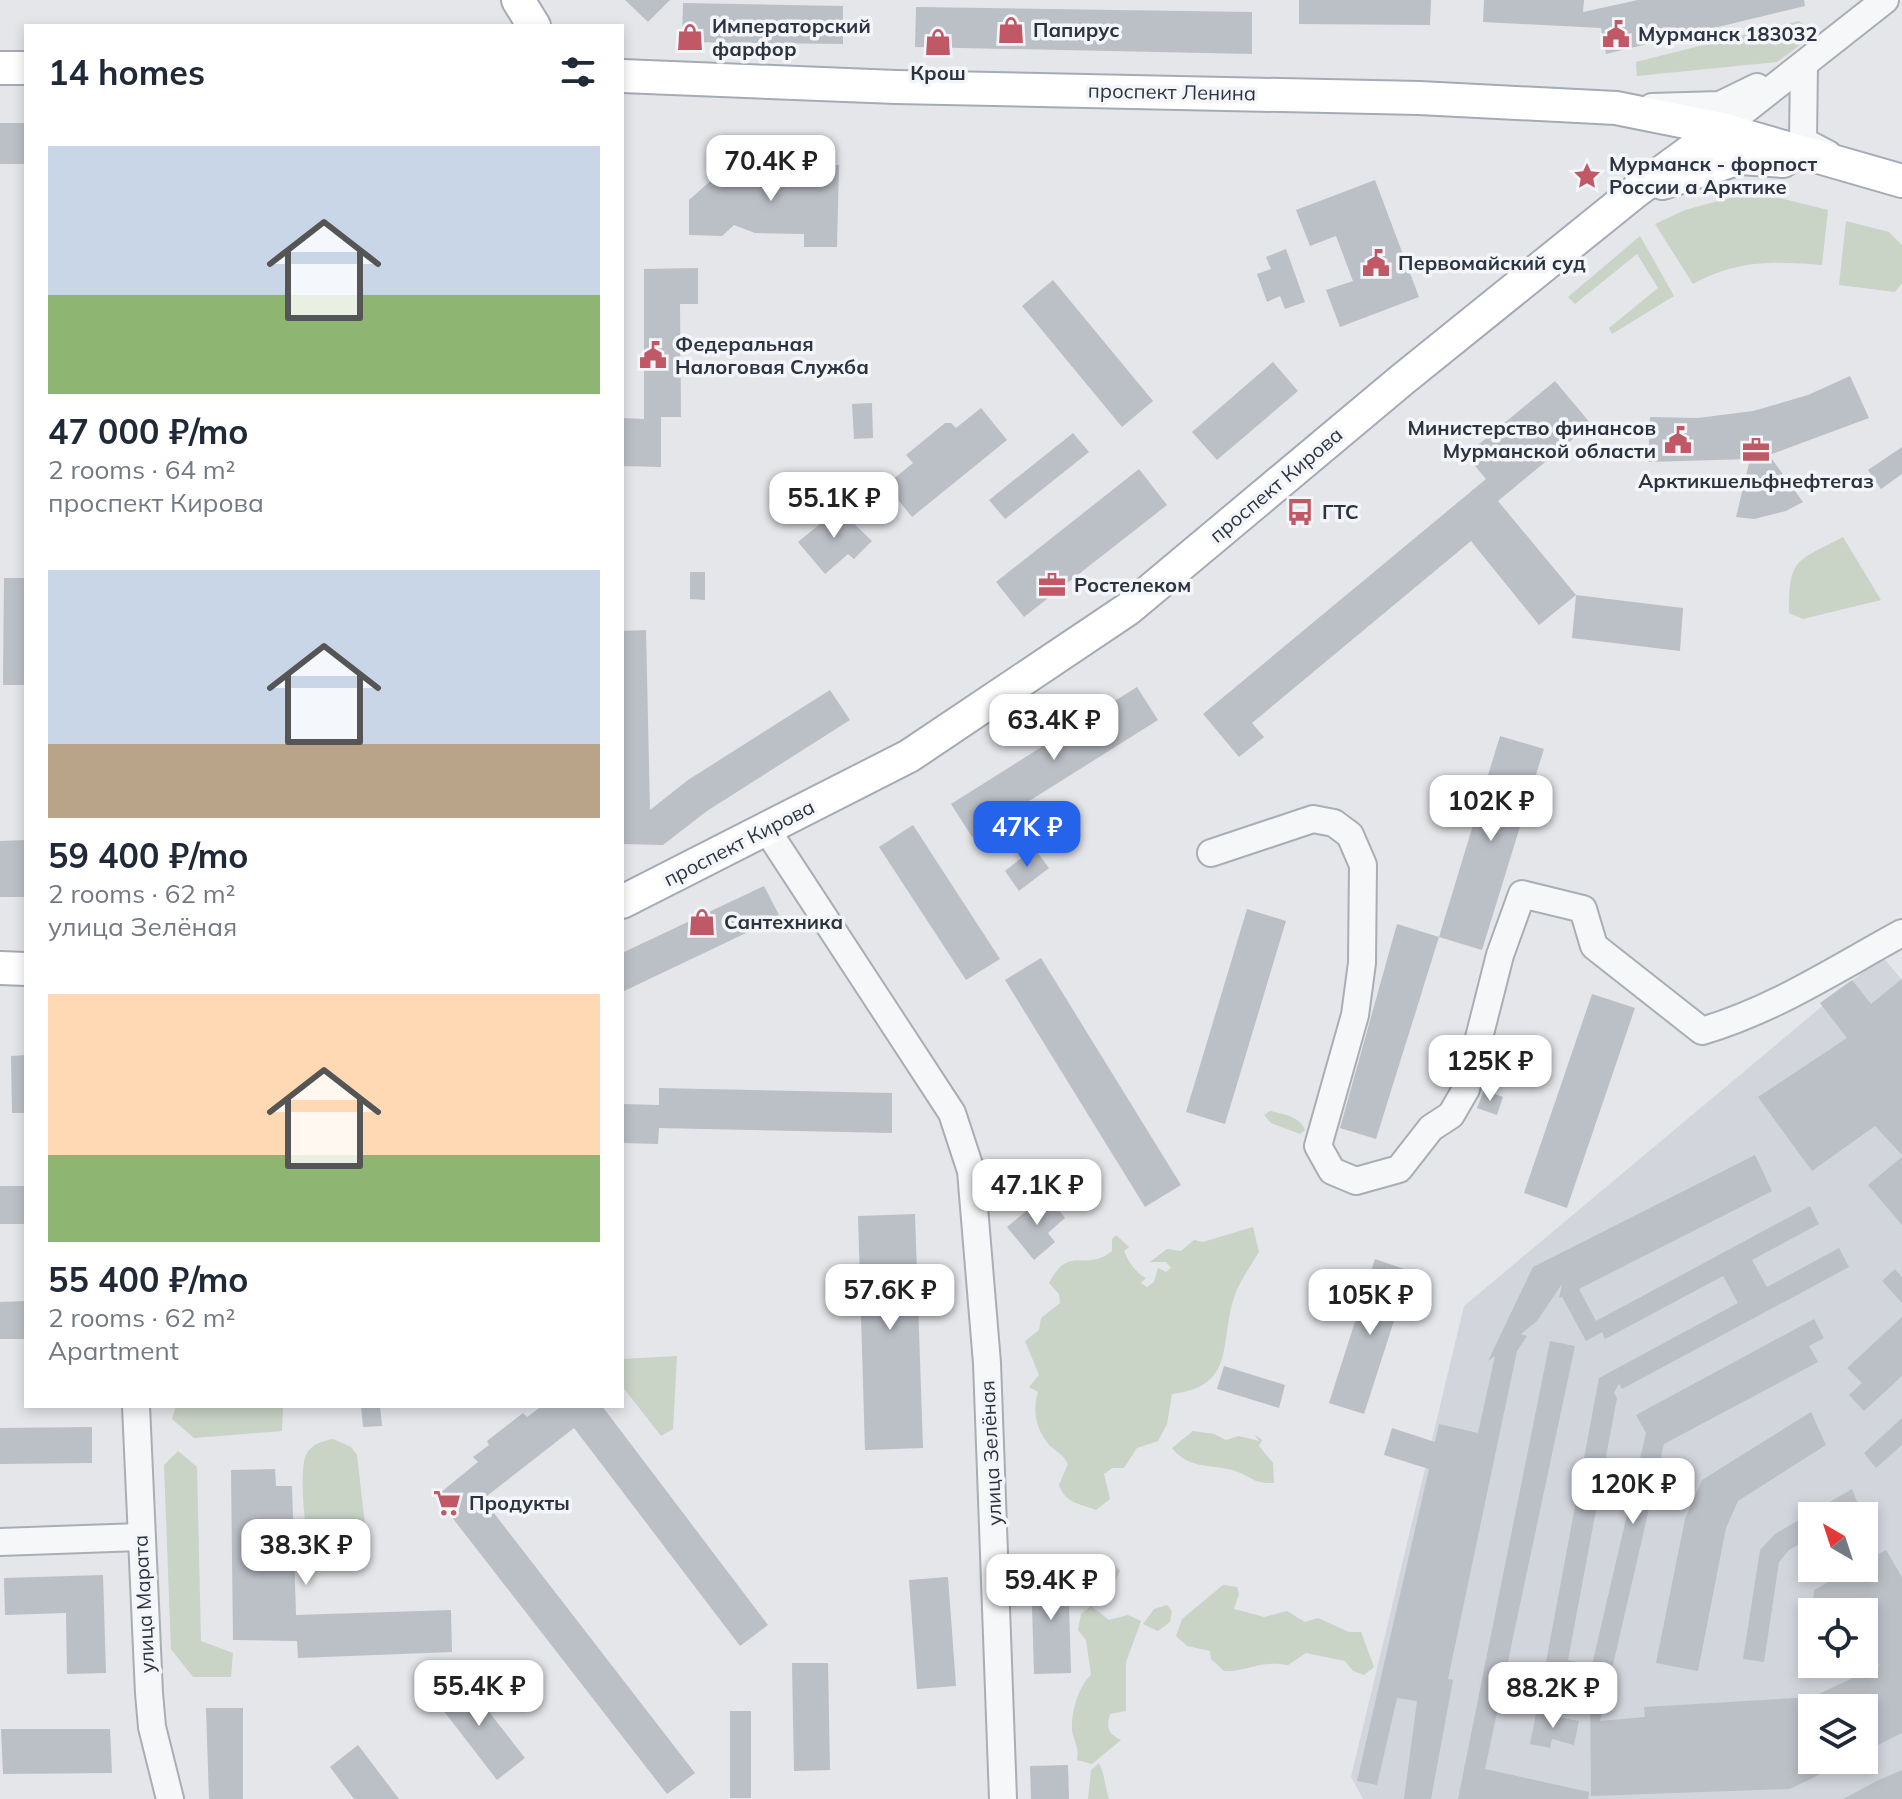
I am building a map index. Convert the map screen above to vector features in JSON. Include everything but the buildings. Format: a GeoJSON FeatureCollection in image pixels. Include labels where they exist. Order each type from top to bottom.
{"type":"FeatureCollection","features":[{"type":"Feature","properties":{"kind":"main road"},"geometry":{"type":"LineString","coordinates":[[518,0],[533,24]]}},
{"type":"Feature","properties":{"kind":"main road"},"geometry":{"type":"LineString","coordinates":[[0,68],[24,68]]}},
{"type":"Feature","properties":{"kind":"main road","name":"проспект Ленина"},"geometry":{"type":"LineString","coordinates":[[624,76],[896,87],[1419,98],[1616,108],[1721,129],[1849,166]]}},
{"type":"Feature","properties":{"kind":"main road","name":"проспект Кирова"},"geometry":{"type":"LineString","coordinates":[[624,901],[909,756],[1128,609],[1403,379],[1636,191],[1721,129]]}},
{"type":"Feature","properties":{"kind":"main road"},"geometry":{"type":"LineString","coordinates":[[1636,191],[1740,158],[1849,166],[1902,181]]}},
{"type":"Feature","properties":{"kind":"main road"},"geometry":{"type":"LineString","coordinates":[[0,968],[24,969]]}},
{"type":"Feature","properties":{"kind":"street","name":"проспект Кирова"},"geometry":{"type":"LineString","coordinates":[[1721,129],[1885,0]]}},
{"type":"Feature","properties":{"kind":"street"},"geometry":{"type":"LineString","coordinates":[[1616,108],[1720,105],[1804,64],[1803,141],[1849,166]]}},
{"type":"Feature","properties":{"kind":"street"},"geometry":{"type":"LineString","coordinates":[[1211,853],[1313,819],[1334,823],[1350,835],[1363,865],[1362,963],[1355,1015],[1318,1146],[1332,1171],[1356,1181],[1399,1169],[1431,1128],[1451,1115],[1466,1089],[1500,955],[1522,894],[1583,909],[1594,946],[1702,1031],[1751,1016],[1797,994],[1902,933]]}},
{"type":"Feature","properties":{"kind":"street","name":"улица Зелёная"},"geometry":{"type":"LineString","coordinates":[[767,830],[952,1113],[971,1171],[987,1363],[1003,1799]]}},
{"type":"Feature","properties":{"kind":"street","name":"улица Марата"},"geometry":{"type":"LineString","coordinates":[[136,1408],[140,1537],[152,1727],[170,1799]]}},
{"type":"Feature","properties":{"kind":"street"},"geometry":{"type":"LineString","coordinates":[[0,1542],[140,1537]]}},
{"type":"Feature","properties":{"kind":"shaded area"},"geometry":{"type":"Polygon","coordinates":[[[1799,21],[1815,34],[1777,62],[1637,76],[1636,62],[1799,21]]]}},
{"type":"Feature","properties":{"kind":"shaded area"},"geometry":{"type":"Polygon","coordinates":[[[1733,197],[1780,198],[1828,210],[1822,265],[1788,263],[1740,266],[1693,284],[1655,224],[1685,210],[1733,197]]]}},
{"type":"Feature","properties":{"kind":"shaded area"},"geometry":{"type":"Polygon","coordinates":[[[1846,221],[1889,232],[1902,245],[1902,283],[1895,292],[1839,285],[1846,221]]]}},
{"type":"Feature","properties":{"kind":"shaded area"},"geometry":{"type":"Polygon","coordinates":[[[1640,236],[1674,296],[1612,334],[1609,328],[1658,288],[1637,254],[1575,304],[1568,297],[1640,236]]]}},
{"type":"Feature","properties":{"kind":"shaded area"},"geometry":{"type":"Polygon","coordinates":[[[1843,537],[1881,600],[1803,619],[1789,613],[1791,581],[1798,563],[1843,537]]]}},
{"type":"Feature","properties":{"kind":"shaded area"},"geometry":{"type":"Polygon","coordinates":[[[1882,956],[1902,980],[1902,1799],[1363,1799],[1351,1777],[1464,1306],[1882,956]]]}},
{"type":"Feature","properties":{"kind":"shaded area"},"geometry":{"type":"Polygon","coordinates":[[[1270,1111],[1295,1119],[1305,1130],[1300,1134],[1271,1123],[1264,1115],[1270,1111]]]}},
{"type":"Feature","properties":{"kind":"shaded area"},"geometry":{"type":"Polygon","coordinates":[[[1253,1227],[1259,1252],[1235,1295],[1225,1347],[1216,1373],[1192,1390],[1172,1394],[1167,1424],[1158,1441],[1137,1448],[1124,1468],[1112,1468],[1104,1474],[1110,1499],[1096,1510],[1069,1499],[1059,1485],[1068,1464],[1045,1440],[1036,1420],[1038,1392],[1029,1387],[1039,1375],[1025,1341],[1039,1330],[1041,1318],[1060,1303],[1059,1294],[1049,1283],[1057,1271],[1071,1261],[1093,1260],[1112,1251],[1112,1239],[1116,1235],[1129,1247],[1124,1251],[1136,1270],[1146,1278],[1141,1283],[1147,1287],[1154,1282],[1158,1268],[1166,1272],[1171,1268],[1166,1262],[1150,1262],[1167,1249],[1181,1251],[1194,1240],[1203,1242],[1253,1227]]]}},
{"type":"Feature","properties":{"kind":"shaded area"},"geometry":{"type":"Polygon","coordinates":[[[677,1356],[673,1429],[661,1436],[624,1389],[624,1359],[677,1356]]]}},
{"type":"Feature","properties":{"kind":"shaded area"},"geometry":{"type":"Polygon","coordinates":[[[175,1408],[283,1408],[282,1431],[194,1438],[172,1419],[175,1408]]]}},
{"type":"Feature","properties":{"kind":"shaded area"},"geometry":{"type":"Polygon","coordinates":[[[1193,1431],[1214,1434],[1226,1440],[1239,1436],[1259,1441],[1254,1434],[1262,1440],[1259,1446],[1273,1463],[1274,1483],[1256,1481],[1232,1470],[1199,1465],[1178,1455],[1172,1448],[1193,1431]]]}},
{"type":"Feature","properties":{"kind":"shaded area"},"geometry":{"type":"Polygon","coordinates":[[[333,1439],[351,1447],[357,1455],[366,1533],[355,1557],[340,1565],[323,1562],[315,1555],[308,1536],[304,1504],[303,1473],[307,1453],[315,1445],[333,1439]]]}},
{"type":"Feature","properties":{"kind":"shaded area"},"geometry":{"type":"Polygon","coordinates":[[[178,1451],[197,1467],[201,1641],[233,1653],[231,1677],[193,1677],[171,1649],[164,1465],[178,1451]]]}},
{"type":"Feature","properties":{"kind":"shaded area"},"geometry":{"type":"Polygon","coordinates":[[[1112,1562],[1120,1571],[1106,1599],[1099,1605],[1092,1568],[1112,1562]]]}},
{"type":"Feature","properties":{"kind":"shaded area"},"geometry":{"type":"Polygon","coordinates":[[[1223,1585],[1237,1587],[1239,1594],[1234,1609],[1264,1617],[1287,1611],[1305,1622],[1318,1618],[1349,1632],[1361,1632],[1374,1667],[1364,1675],[1353,1671],[1345,1661],[1306,1653],[1288,1665],[1269,1664],[1224,1671],[1211,1659],[1210,1651],[1187,1646],[1176,1636],[1182,1619],[1223,1585]]]}},
{"type":"Feature","properties":{"kind":"shaded area"},"geometry":{"type":"Polygon","coordinates":[[[1167,1605],[1172,1611],[1170,1622],[1158,1631],[1143,1624],[1154,1609],[1167,1605]]]}},
{"type":"Feature","properties":{"kind":"shaded area"},"geometry":{"type":"Polygon","coordinates":[[[1091,1606],[1109,1620],[1128,1615],[1141,1621],[1126,1662],[1126,1711],[1110,1714],[1109,1719],[1109,1730],[1121,1740],[1092,1764],[1077,1760],[1072,1728],[1079,1694],[1091,1675],[1086,1640],[1078,1630],[1081,1614],[1091,1606]]]}},
{"type":"Feature","properties":{"kind":"shaded area"},"geometry":{"type":"Polygon","coordinates":[[[1099,1763],[1109,1799],[1088,1799],[1091,1770],[1099,1763]]]}},
{"type":"Feature","properties":{"kind":"place","name":"Папирус"},"geometry":{"type":"Point","coordinates":[1011,30]}},
{"type":"Feature","properties":{"kind":"place","name":"Мурманск 183032"},"geometry":{"type":"Point","coordinates":[1616,34]}},
{"type":"Feature","properties":{"kind":"place","name":"Императорский фарфор"},"geometry":{"type":"Point","coordinates":[690,37]}},
{"type":"Feature","properties":{"kind":"place","name":"Крош"},"geometry":{"type":"Point","coordinates":[938,42]}},
{"type":"Feature","properties":{"kind":"place","name":"Мурманск - форпост России а Арктике"},"geometry":{"type":"Point","coordinates":[1587,176]}},
{"type":"Feature","properties":{"kind":"place","name":"Первомайский суд"},"geometry":{"type":"Point","coordinates":[1376,263]}},
{"type":"Feature","properties":{"kind":"place","name":"Федеральная Налоговая Служба"},"geometry":{"type":"Point","coordinates":[653,355]}},
{"type":"Feature","properties":{"kind":"place","name":"Министерство финансов Мурманской области"},"geometry":{"type":"Point","coordinates":[1678,440]}},
{"type":"Feature","properties":{"kind":"place","name":"Арктикшельфнефтегаз"},"geometry":{"type":"Point","coordinates":[1756,450]}},
{"type":"Feature","properties":{"kind":"place","name":"ГТС"},"geometry":{"type":"Point","coordinates":[1300,512]}},
{"type":"Feature","properties":{"kind":"place","name":"Ростелеком"},"geometry":{"type":"Point","coordinates":[1052,585]}},
{"type":"Feature","properties":{"kind":"place","name":"Сантехника"},"geometry":{"type":"Point","coordinates":[702,922]}},
{"type":"Feature","properties":{"kind":"place","name":"Продукты"},"geometry":{"type":"Point","coordinates":[447,1503]}}]}
